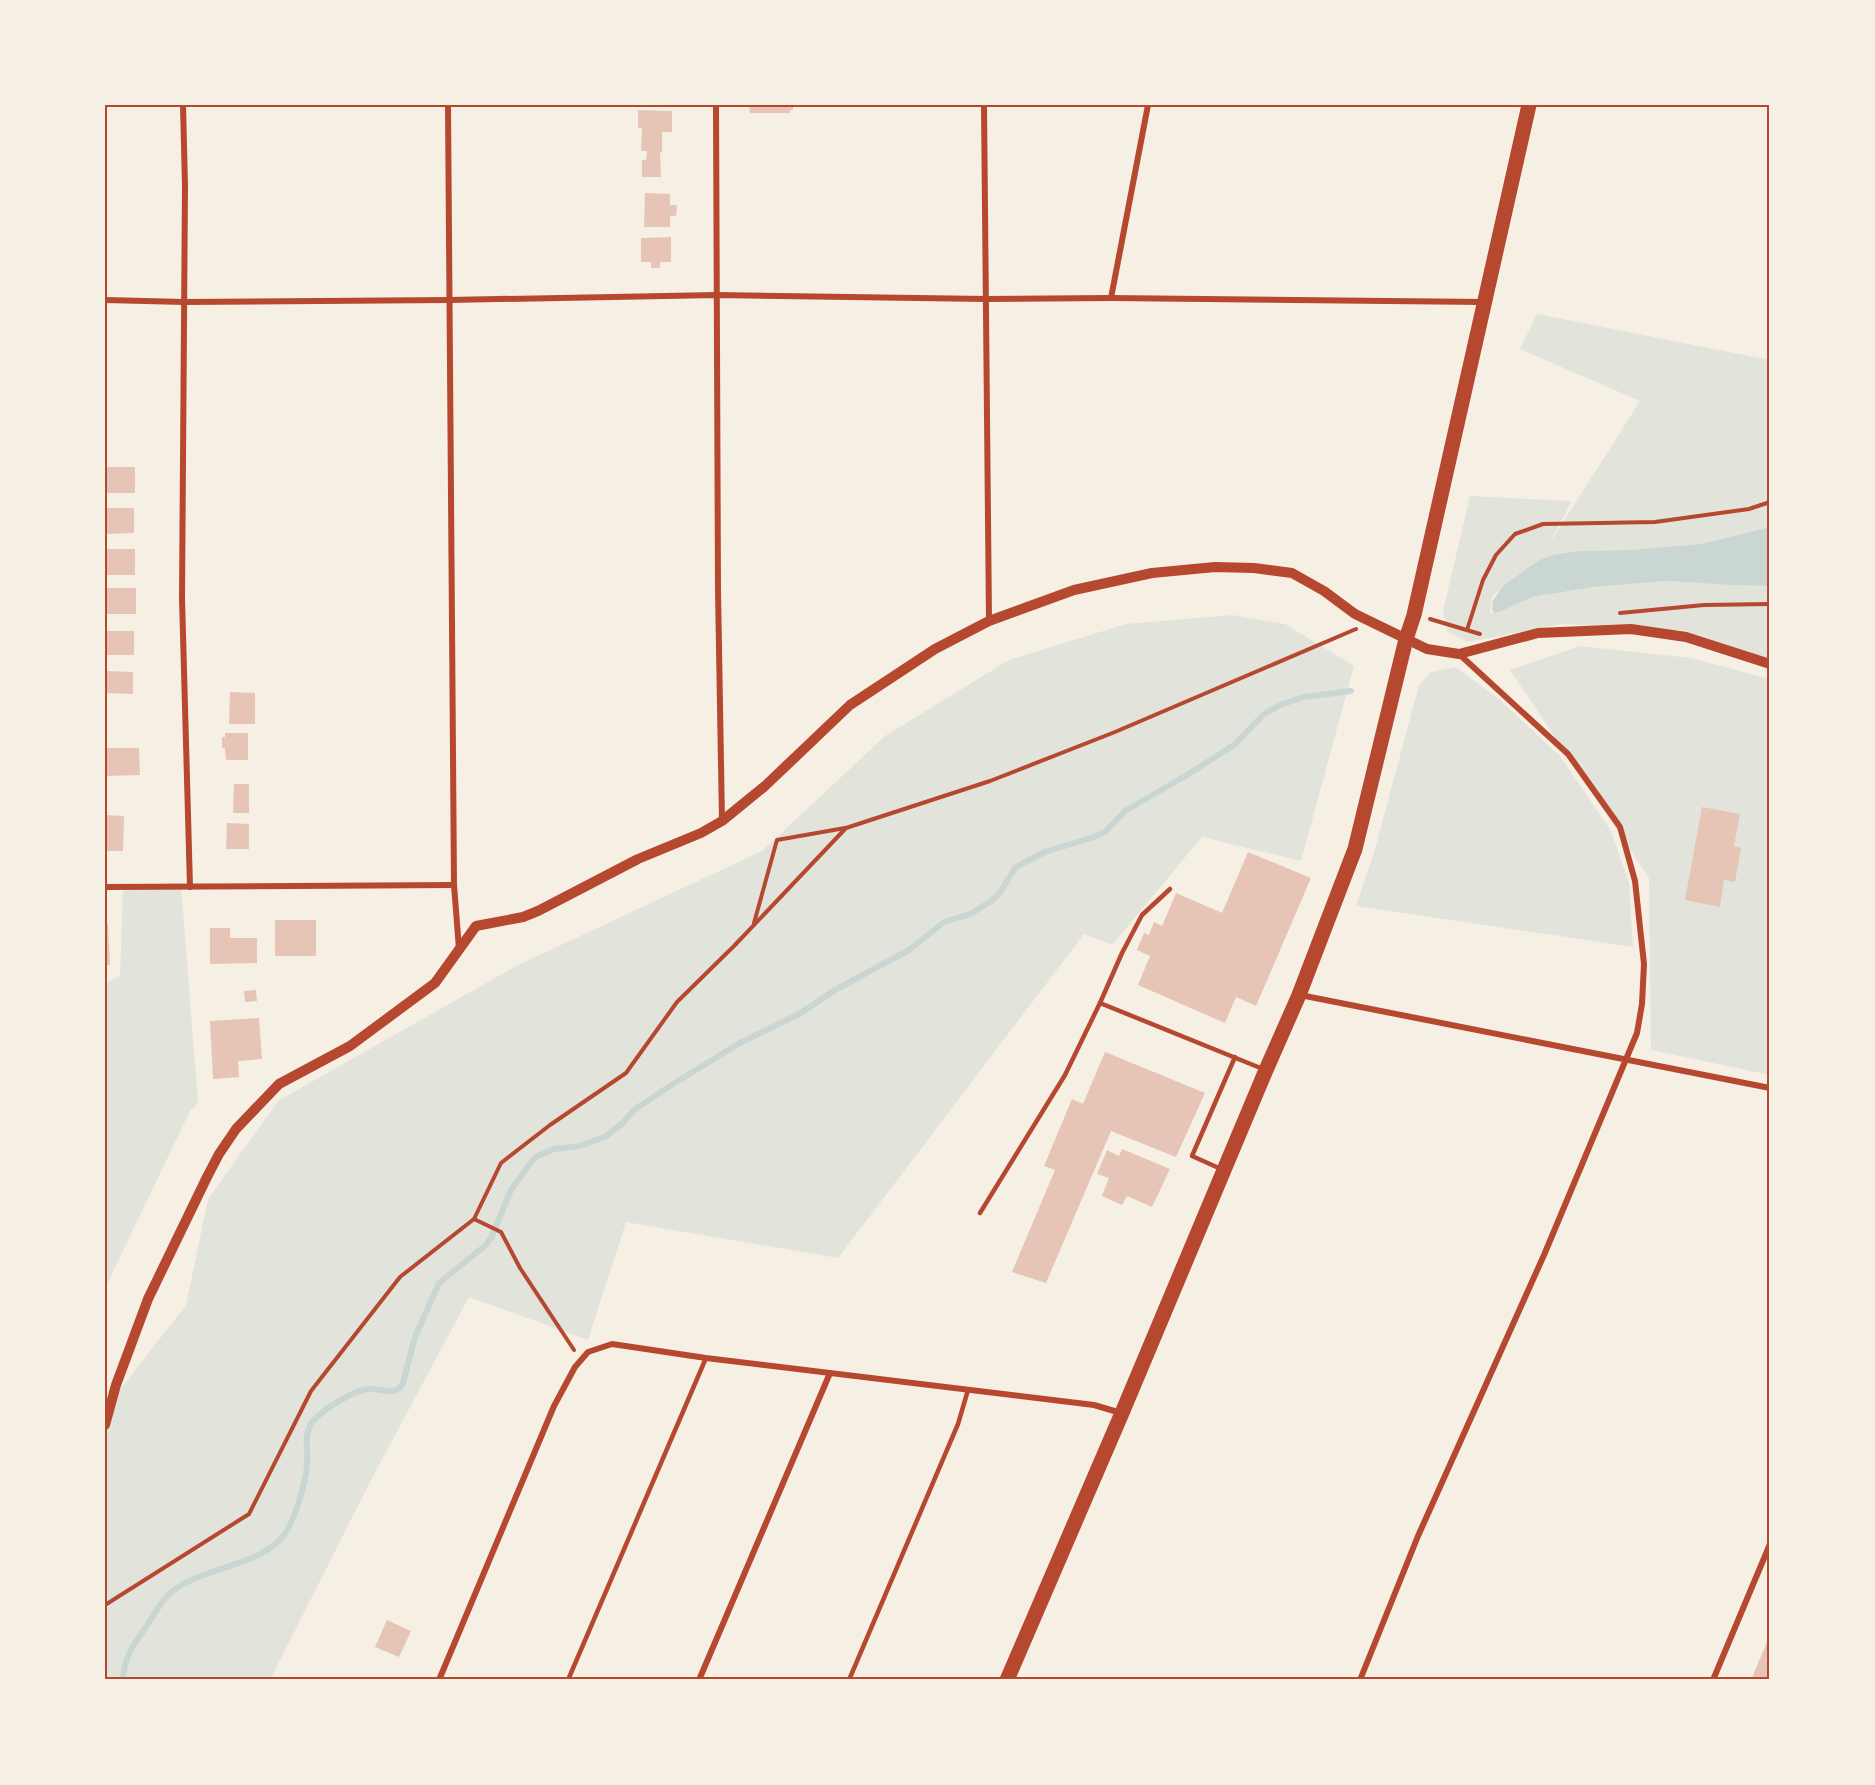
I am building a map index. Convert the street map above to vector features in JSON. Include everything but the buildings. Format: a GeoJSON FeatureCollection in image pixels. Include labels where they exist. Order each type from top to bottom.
{"type":"FeatureCollection","features":[{"type":"Feature","properties":{"kind":"main road"},"geometry":{"type":"LineString","coordinates":[[1007,1680],[1299,995],[1355,849],[1406,639],[1414,615],[1529,105]]}},
{"type":"Feature","properties":{"kind":"street"},"geometry":{"type":"LineString","coordinates":[[183,105],[182,598],[190,887]]}},
{"type":"Feature","properties":{"kind":"street"},"geometry":{"type":"LineString","coordinates":[[448,105],[454,885],[459,949]]}},
{"type":"Feature","properties":{"kind":"street"},"geometry":{"type":"LineString","coordinates":[[716,105],[718,613],[722,821]]}},
{"type":"Feature","properties":{"kind":"street"},"geometry":{"type":"LineString","coordinates":[[984,105],[989,621]]}},
{"type":"Feature","properties":{"kind":"street"},"geometry":{"type":"LineString","coordinates":[[1111,298],[1148,105]]}},
{"type":"Feature","properties":{"kind":"street"},"geometry":{"type":"LineString","coordinates":[[105,300],[184,302],[449,300],[717,295],[1484,303]]}},
{"type":"Feature","properties":{"kind":"street"},"geometry":{"type":"LineString","coordinates":[[105,1425],[116,1385],[148,1299],[211,1170],[236,1129],[279,1084],[350,1046],[435,983],[476,926],[523,917],[538,911],[638,859],[701,833],[722,821],[765,786],[850,705],[935,649],[989,621],[1074,590],[1152,573],[1215,567],[1254,568],[1292,573],[1324,591],[1355,614],[1427,649],[1459,654],[1538,633],[1630,629],[1686,637],[1770,664]]}},
{"type":"Feature","properties":{"kind":"street"},"geometry":{"type":"LineString","coordinates":[[1360,1680],[1418,1536],[1544,1255],[1637,1033],[1642,1004],[1644,964],[1635,881],[1620,827],[1568,754],[1459,654]]}},
{"type":"Feature","properties":{"kind":"street"},"geometry":{"type":"LineString","coordinates":[[105,887],[454,885]]}},
{"type":"Feature","properties":{"kind":"street"},"geometry":{"type":"LineString","coordinates":[[1299,995],[1770,1088]]}},
{"type":"Feature","properties":{"kind":"street"},"geometry":{"type":"LineString","coordinates":[[439,1680],[554,1406],[575,1367],[588,1352],[612,1344],[706,1358],[1094,1405],[1122,1413]]}},
{"type":"Feature","properties":{"kind":"street"},"geometry":{"type":"LineString","coordinates":[[699,1680],[830,1373]]}},
{"type":"Feature","properties":{"kind":"street"},"geometry":{"type":"LineString","coordinates":[[1713,1680],[1770,1544]]}},
{"type":"Feature","properties":{"kind":"lane"},"geometry":{"type":"LineString","coordinates":[[980,1213],[1065,1075],[1142,915],[1170,889]]}},
{"type":"Feature","properties":{"kind":"lane"},"geometry":{"type":"LineString","coordinates":[[1100,1003],[1266,1070]]}},
{"type":"Feature","properties":{"kind":"lane"},"geometry":{"type":"LineString","coordinates":[[1224,1170],[1191,1156],[1235,1057]]}},
{"type":"Feature","properties":{"kind":"lane"},"geometry":{"type":"LineString","coordinates":[[567,1680],[706,1358]]}},
{"type":"Feature","properties":{"kind":"lane"},"geometry":{"type":"LineString","coordinates":[[849,1680],[958,1424],[968,1390]]}},
{"type":"Feature","properties":{"kind":"path"},"geometry":{"type":"LineString","coordinates":[[1467,630],[1483,580],[1496,555],[1515,534],[1543,524],[1655,522],[1749,509],[1770,502]]}},
{"type":"Feature","properties":{"kind":"path"},"geometry":{"type":"LineString","coordinates":[[754,925],[777,840],[846,828],[990,781],[1115,732],[1371,622]]}},
{"type":"Feature","properties":{"kind":"path"},"geometry":{"type":"LineString","coordinates":[[105,1605],[249,1514],[311,1391],[400,1277],[474,1219],[501,1163],[550,1125],[626,1073],[677,1002],[846,828]]}},
{"type":"Feature","properties":{"kind":"path"},"geometry":{"type":"LineString","coordinates":[[474,1219],[501,1232],[520,1268],[581,1360]]}},
{"type":"Feature","properties":{"kind":"shaded area"},"geometry":{"type":"Polygon","coordinates":[[[1537,314],[1770,360],[1770,527],[1701,544],[1630,550],[1579,551],[1539,560],[1492,596],[1490,614],[1532,597],[1594,587],[1667,581],[1770,586],[1770,660],[1684,631],[1562,624],[1468,642],[1448,632],[1443,611],[1470,496],[1572,501],[1548,546],[1640,401],[1520,349],[1537,314]]]}},
{"type":"Feature","properties":{"kind":"shaded area"},"geometry":{"type":"Polygon","coordinates":[[[1770,527],[1770,586],[1667,581],[1594,587],[1532,597],[1499,612],[1494,613],[1492,610],[1493,600],[1503,586],[1539,560],[1553,555],[1579,551],[1630,550],[1701,544],[1770,527]]]}},
{"type":"Feature","properties":{"kind":"shaded area"},"geometry":{"type":"Polygon","coordinates":[[[1232,615],[1285,624],[1354,666],[1301,861],[1202,837],[1112,945],[1084,934],[838,1258],[626,1222],[588,1340],[469,1297],[371,1480],[270,1680],[105,1680],[105,1617],[109,1601],[105,1598],[105,1409],[186,1305],[208,1199],[278,1101],[516,966],[762,851],[885,736],[1009,660],[1126,624],[1232,615]]]}},
{"type":"Feature","properties":{"kind":"shaded area"},"geometry":{"type":"Polygon","coordinates":[[[1580,646],[1691,658],[1770,679],[1770,1075],[1651,1050],[1649,878],[1510,670],[1580,646]]]}},
{"type":"Feature","properties":{"kind":"shaded area"},"geometry":{"type":"Polygon","coordinates":[[[1455,667],[1499,699],[1560,756],[1611,831],[1629,883],[1633,947],[1356,906],[1374,853],[1419,685],[1431,672],[1455,667]]]}},
{"type":"Feature","properties":{"kind":"shaded area"},"geometry":{"type":"Polygon","coordinates":[[[181,883],[198,1103],[190,1111],[105,1288],[105,983],[120,976],[123,885],[181,883]]]}},
{"type":"Feature","properties":{"kind":"waterway"},"geometry":{"type":"LineString","coordinates":[[123,1680],[127,1658],[133,1646],[172,1592],[202,1575],[256,1556],[269,1549],[285,1534],[301,1493],[307,1464],[308,1433],[312,1422],[327,1409],[357,1392],[369,1389],[392,1391],[400,1388],[415,1337],[439,1283],[486,1245],[511,1190],[538,1156],[554,1149],[580,1146],[606,1136],[623,1123],[634,1110],[740,1043],[801,1013],[835,990],[909,950],[944,922],[970,914],[990,902],[999,894],[1015,868],[1045,852],[1106,831],[1125,811],[1234,745],[1264,714],[1280,705],[1304,697],[1351,691]]}}]}
